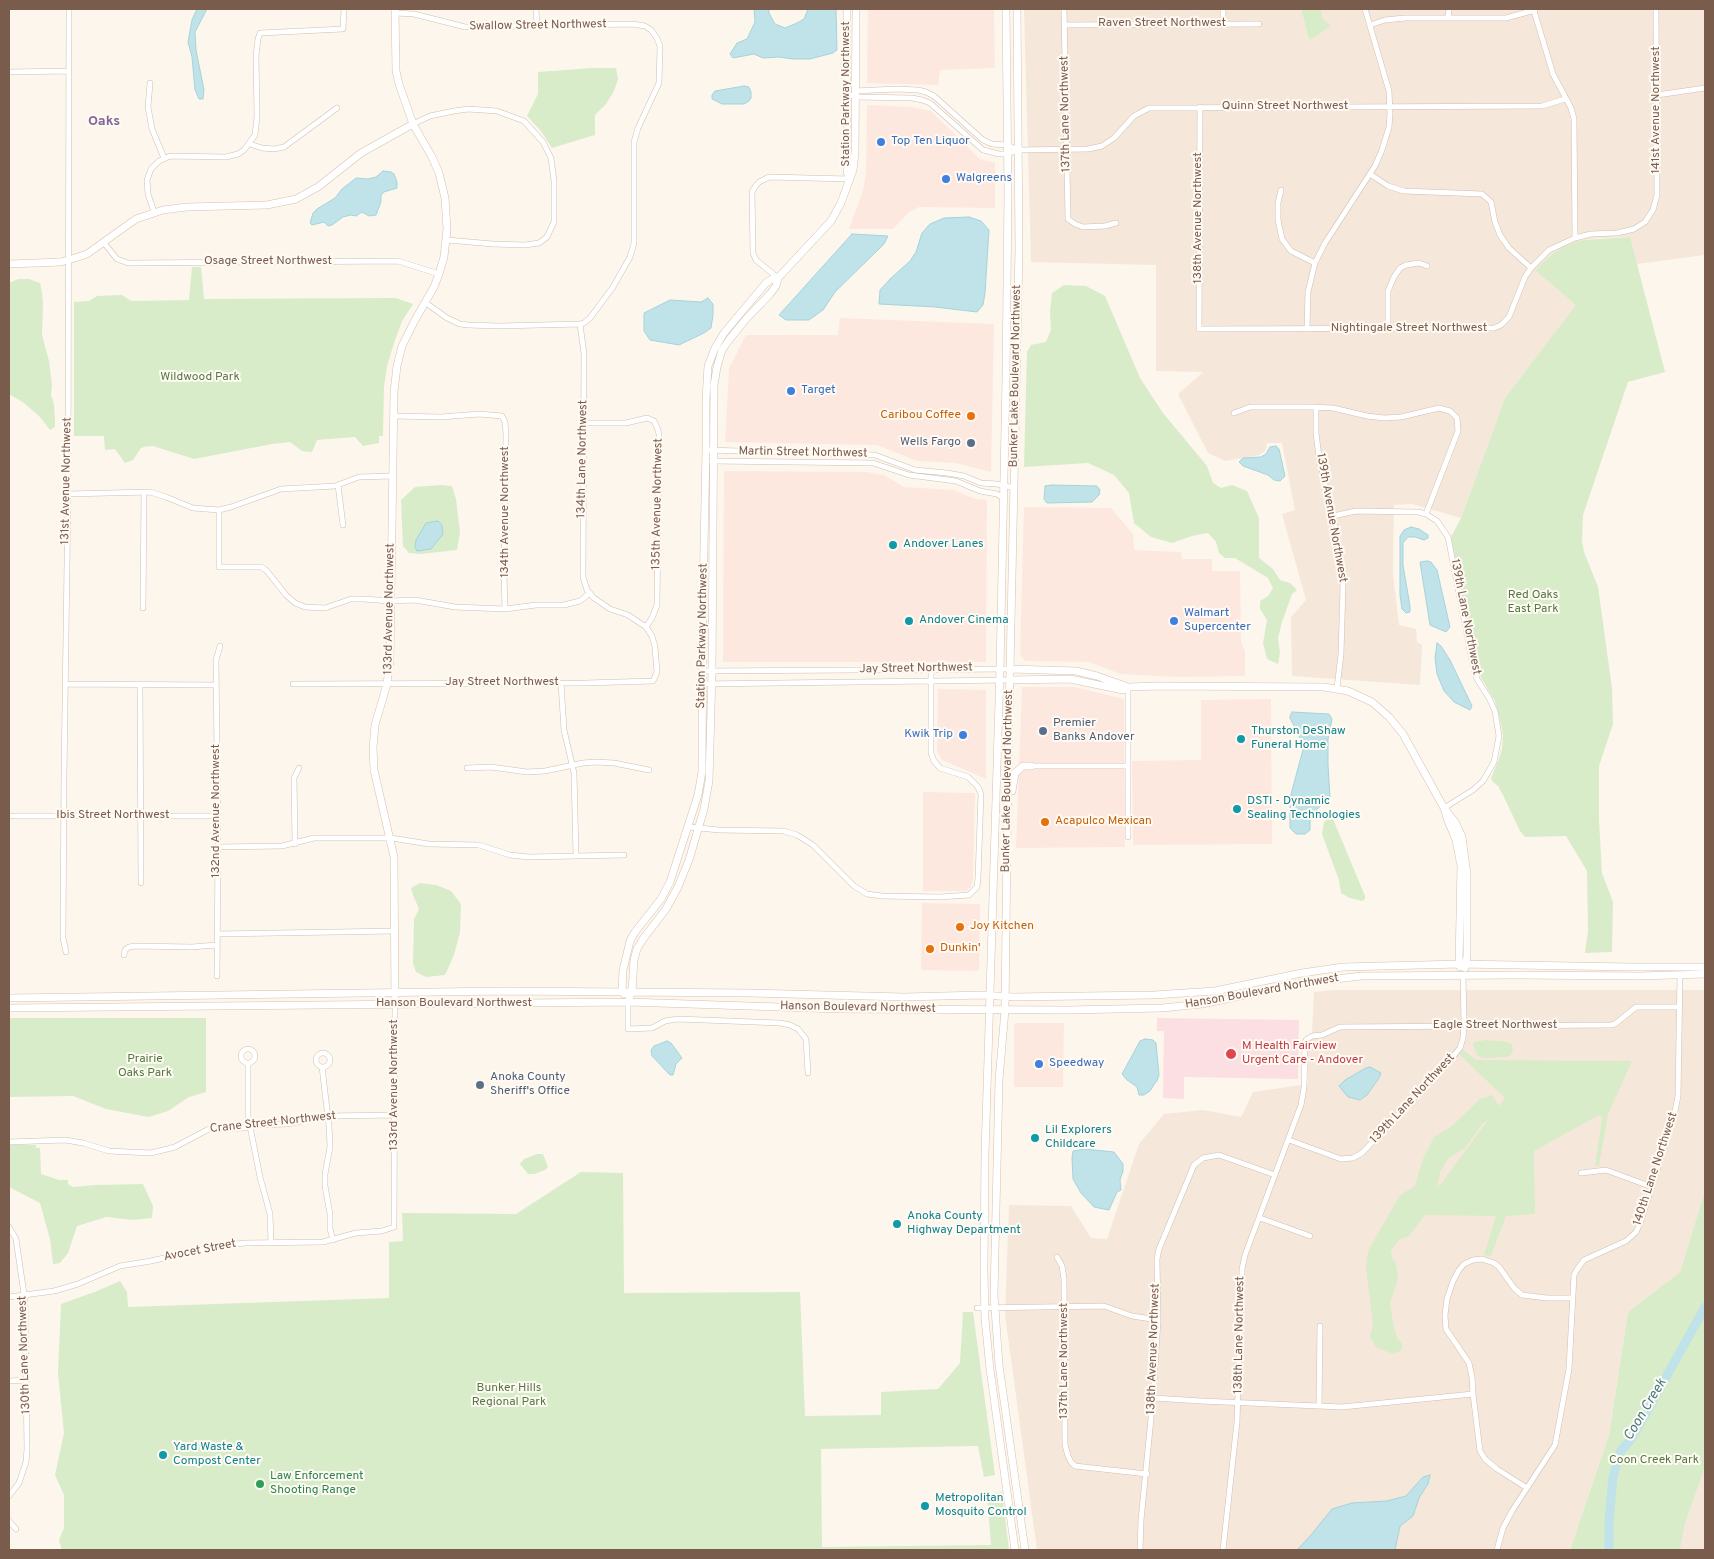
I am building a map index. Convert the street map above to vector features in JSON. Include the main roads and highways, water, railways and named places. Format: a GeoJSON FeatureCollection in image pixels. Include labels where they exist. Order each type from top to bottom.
{"type":"FeatureCollection","features":[{"type":"Feature","properties":{"kind":"main road","name":"Station Parkway Northwest"},"geometry":{"type":"LineString","coordinates":[[847,9],[847,171],[849,179]]}},
{"type":"Feature","properties":{"kind":"main road","name":"Station Parkway Northwest"},"geometry":{"type":"LineString","coordinates":[[628,1002],[632,991],[634,960],[637,949],[674,897],[704,809],[709,781],[712,683],[710,450],[717,367],[722,350],[746,319],[770,294],[776,286],[778,278],[831,220],[841,203],[853,170],[855,152],[856,9]]}},
{"type":"Feature","properties":{"kind":"main road","name":"Bunker Lake Boulevard Northwest"},"geometry":{"type":"LineString","coordinates":[[1006,9],[1008,154],[1004,486],[1000,680],[985,1154],[984,1294],[980,1308],[1015,1550]]}},
{"type":"Feature","properties":{"kind":"main road","name":"Bunker Lake Boulevard Northwest"},"geometry":{"type":"LineString","coordinates":[[1017,9],[1019,250],[1005,1010],[1000,1080],[994,1308],[999,1365],[1025,1550]]}},
{"type":"Feature","properties":{"kind":"main road","name":"133rd Avenue Northwest"},"geometry":{"type":"LineString","coordinates":[[395,11],[396,71],[402,97],[412,124],[432,157],[441,181],[446,198],[447,240],[440,274],[406,337],[395,377],[390,660],[387,684],[376,725],[373,748],[374,770],[394,857],[395,1004]]}},
{"type":"Feature","properties":{"kind":"main road"},"geometry":{"type":"LineString","coordinates":[[9,264],[69,260],[87,254],[136,219],[154,212],[173,208],[267,206],[296,199],[318,186],[361,153],[412,124]]}},
{"type":"Feature","properties":{"kind":"main road","name":"Station Parkway Northwest"},"geometry":{"type":"LineString","coordinates":[[710,450],[706,399],[708,366],[715,348],[724,333],[766,283],[778,278]]}},
{"type":"Feature","properties":{"kind":"main road"},"geometry":{"type":"LineString","coordinates":[[706,399],[714,399]]}},
{"type":"Feature","properties":{"kind":"main road","name":"Station Parkway Northwest"},"geometry":{"type":"LineString","coordinates":[[628,1002],[622,991],[623,970],[630,941],[661,900],[670,882],[689,827],[702,772],[702,671],[710,461]]}},
{"type":"Feature","properties":{"kind":"main road","name":"Jay Street Northwest"},"geometry":{"type":"LineString","coordinates":[[1010,669],[1076,671],[1128,687],[1324,687],[1337,688],[1361,696],[1389,717],[1409,743],[1444,808],[1455,822],[1464,846],[1467,875],[1464,961]]}},
{"type":"Feature","properties":{"kind":"main road","name":"Jay Street Northwest"},"geometry":{"type":"LineString","coordinates":[[1010,680],[1070,679],[1122,690],[1128,687]]}},
{"type":"Feature","properties":{"kind":"main road"},"geometry":{"type":"LineString","coordinates":[[1007,823],[1011,810],[1014,773],[1023,766],[1031,766]]}},
{"type":"Feature","properties":{"kind":"main road","name":"Jay Street Northwest"},"geometry":{"type":"LineString","coordinates":[[1444,808],[1458,850],[1461,866],[1464,961]]}},
{"type":"Feature","properties":{"kind":"main road"},"geometry":{"type":"LineString","coordinates":[[1463,975],[1464,961]]}},
{"type":"Feature","properties":{"kind":"main road","name":"Hanson Boulevard Northwest"},"geometry":{"type":"LineString","coordinates":[[9,998],[395,992],[622,991],[904,997],[1195,994],[1343,967],[1464,961],[1631,968],[1705,967]]}},
{"type":"Feature","properties":{"kind":"main road","name":"Hanson Boulevard Northwest"},"geometry":{"type":"LineString","coordinates":[[9,1008],[628,1002],[831,1009],[1005,1010],[1182,1007],[1303,983],[1361,976],[1631,976],[1705,974]]}},
{"type":"Feature","properties":{"kind":"water"},"geometry":{"type":"Polygon","coordinates":[[[197,9],[207,9],[195,32],[196,50],[204,90],[203,99],[199,99],[195,90],[192,57],[188,42],[192,20],[197,9]]]}},
{"type":"Feature","properties":{"kind":"water"},"geometry":{"type":"Polygon","coordinates":[[[754,9],[769,9],[775,24],[785,28],[804,19],[808,9],[836,9],[837,50],[833,53],[810,59],[763,58],[754,54],[733,58],[730,54],[737,43],[747,39],[755,22],[754,9]]]}},
{"type":"Feature","properties":{"kind":"water"},"geometry":{"type":"Polygon","coordinates":[[[744,86],[749,87],[751,98],[744,104],[722,104],[712,99],[715,91],[744,86]]]}},
{"type":"Feature","properties":{"kind":"water"},"geometry":{"type":"Polygon","coordinates":[[[383,171],[394,174],[397,188],[384,192],[381,195],[381,202],[376,215],[369,216],[362,212],[356,216],[343,217],[328,226],[324,222],[312,225],[310,223],[313,213],[317,209],[335,198],[342,189],[356,178],[368,179],[376,177],[383,171]]]}},
{"type":"Feature","properties":{"kind":"water"},"geometry":{"type":"Polygon","coordinates":[[[969,217],[981,221],[989,230],[985,293],[983,305],[977,312],[935,307],[879,304],[880,290],[910,261],[916,252],[922,233],[930,224],[944,218],[969,217]]]}},
{"type":"Feature","properties":{"kind":"water"},"geometry":{"type":"Polygon","coordinates":[[[852,234],[888,236],[884,244],[835,292],[823,310],[809,320],[786,320],[779,315],[852,234]]]}},
{"type":"Feature","properties":{"kind":"water"},"geometry":{"type":"Polygon","coordinates":[[[708,298],[713,304],[713,315],[711,328],[704,333],[679,345],[650,340],[644,331],[644,313],[670,300],[701,302],[708,298]]]}},
{"type":"Feature","properties":{"kind":"water"},"geometry":{"type":"Polygon","coordinates":[[[1276,446],[1279,449],[1285,476],[1280,481],[1243,466],[1239,462],[1243,458],[1261,457],[1266,454],[1270,447],[1276,446]]]}},
{"type":"Feature","properties":{"kind":"water"},"geometry":{"type":"Polygon","coordinates":[[[1045,486],[1097,486],[1100,490],[1099,495],[1092,502],[1047,503],[1044,499],[1045,486]]]}},
{"type":"Feature","properties":{"kind":"water"},"geometry":{"type":"Polygon","coordinates":[[[438,521],[442,525],[443,534],[431,549],[417,551],[415,547],[416,540],[426,523],[438,521]]]}},
{"type":"Feature","properties":{"kind":"water"},"geometry":{"type":"Polygon","coordinates":[[[1411,527],[1419,529],[1428,535],[1428,538],[1424,540],[1408,537],[1403,543],[1403,565],[1410,606],[1410,612],[1406,613],[1402,609],[1400,595],[1400,536],[1404,530],[1411,527]]]}},
{"type":"Feature","properties":{"kind":"water"},"geometry":{"type":"Polygon","coordinates":[[[1420,562],[1431,562],[1437,570],[1450,627],[1446,632],[1430,625],[1420,562]]]}},
{"type":"Feature","properties":{"kind":"water"},"geometry":{"type":"Polygon","coordinates":[[[1437,643],[1450,660],[1472,706],[1470,710],[1454,702],[1444,691],[1437,674],[1435,658],[1437,643]]]}},
{"type":"Feature","properties":{"kind":"water"},"geometry":{"type":"Polygon","coordinates":[[[1292,712],[1329,714],[1332,719],[1328,739],[1330,797],[1313,813],[1310,830],[1305,834],[1296,834],[1290,828],[1290,798],[1304,746],[1290,718],[1292,712]]]}},
{"type":"Feature","properties":{"kind":"water"},"geometry":{"type":"Polygon","coordinates":[[[1145,1039],[1153,1040],[1156,1043],[1159,1075],[1150,1091],[1144,1095],[1139,1095],[1137,1087],[1122,1074],[1140,1041],[1145,1039]]]}},
{"type":"Feature","properties":{"kind":"water"},"geometry":{"type":"Polygon","coordinates":[[[667,1041],[671,1043],[682,1058],[676,1064],[673,1075],[670,1075],[652,1056],[651,1050],[654,1046],[667,1041]]]}},
{"type":"Feature","properties":{"kind":"water"},"geometry":{"type":"Polygon","coordinates":[[[1370,1067],[1381,1073],[1367,1095],[1360,1100],[1348,1097],[1339,1086],[1345,1080],[1370,1067]]]}},
{"type":"Feature","properties":{"kind":"water"},"geometry":{"type":"Polygon","coordinates":[[[1085,1149],[1114,1152],[1123,1164],[1120,1180],[1121,1190],[1117,1192],[1109,1210],[1094,1207],[1081,1193],[1073,1179],[1073,1151],[1085,1149]]]}},
{"type":"Feature","properties":{"kind":"water"},"geometry":{"type":"Polygon","coordinates":[[[1430,1475],[1428,1484],[1419,1498],[1413,1516],[1400,1526],[1395,1550],[1297,1550],[1332,1509],[1352,1503],[1387,1501],[1406,1496],[1423,1477],[1430,1475]]]}},
{"type":"Feature","properties":{"kind":"waterway","name":"Coon Creek"},"geometry":{"type":"LineString","coordinates":[[1609,1550],[1609,1522],[1613,1477],[1620,1452],[1631,1439],[1705,1307]]}},
{"type":"Feature","properties":{"kind":"place","name":"Top Ten Liquor"},"geometry":{"type":"Point","coordinates":[881,142]}},
{"type":"Feature","properties":{"kind":"place","name":"Walgreens"},"geometry":{"type":"Point","coordinates":[946,179]}},
{"type":"Feature","properties":{"kind":"place","name":"Target"},"geometry":{"type":"Point","coordinates":[791,391]}},
{"type":"Feature","properties":{"kind":"place","name":"Caribou Coffee"},"geometry":{"type":"Point","coordinates":[971,416]}},
{"type":"Feature","properties":{"kind":"place","name":"Wells Fargo"},"geometry":{"type":"Point","coordinates":[971,443]}},
{"type":"Feature","properties":{"kind":"place","name":"Andover Lanes"},"geometry":{"type":"Point","coordinates":[893,545]}},
{"type":"Feature","properties":{"kind":"place","name":"Andover Cinema"},"geometry":{"type":"Point","coordinates":[909,621]}},
{"type":"Feature","properties":{"kind":"place","name":"Walmart Supercenter"},"geometry":{"type":"Point","coordinates":[1174,621]}},
{"type":"Feature","properties":{"kind":"place","name":"Premier Banks Andover"},"geometry":{"type":"Point","coordinates":[1043,731]}},
{"type":"Feature","properties":{"kind":"place","name":"Kwik Trip"},"geometry":{"type":"Point","coordinates":[963,735]}},
{"type":"Feature","properties":{"kind":"place","name":"Thurston DeShaw Funeral Home"},"geometry":{"type":"Point","coordinates":[1241,739]}},
{"type":"Feature","properties":{"kind":"place","name":"DSTI - Dynamic Sealing Technologies"},"geometry":{"type":"Point","coordinates":[1237,809]}},
{"type":"Feature","properties":{"kind":"place","name":"Acapulco Mexican"},"geometry":{"type":"Point","coordinates":[1045,822]}},
{"type":"Feature","properties":{"kind":"place","name":"Joy Kitchen"},"geometry":{"type":"Point","coordinates":[960,927]}},
{"type":"Feature","properties":{"kind":"place","name":"Dunkin'"},"geometry":{"type":"Point","coordinates":[930,949]}},
{"type":"Feature","properties":{"kind":"place","name":"M Health Fairview Urgent Care - Andover"},"geometry":{"type":"Point","coordinates":[1231,1054]}},
{"type":"Feature","properties":{"kind":"place","name":"Speedway"},"geometry":{"type":"Point","coordinates":[1039,1064]}},
{"type":"Feature","properties":{"kind":"place","name":"Anoka County Sheriff's Office"},"geometry":{"type":"Point","coordinates":[480,1085]}},
{"type":"Feature","properties":{"kind":"place","name":"Lil Explorers Childcare"},"geometry":{"type":"Point","coordinates":[1035,1138]}},
{"type":"Feature","properties":{"kind":"place","name":"Anoka County Highway Department"},"geometry":{"type":"Point","coordinates":[897,1224]}},
{"type":"Feature","properties":{"kind":"place","name":"Yard Waste & Compost Center"},"geometry":{"type":"Point","coordinates":[163,1455]}},
{"type":"Feature","properties":{"kind":"place","name":"Law Enforcement Shooting Range"},"geometry":{"type":"Point","coordinates":[260,1484]}},
{"type":"Feature","properties":{"kind":"place","name":"Metropolitan Mosquito Control"},"geometry":{"type":"Point","coordinates":[925,1506]}},
{"type":"Feature","properties":{"kind":"district","name":"Oaks"},"geometry":{"type":"Point","coordinates":[104,122]}},
{"type":"Feature","properties":{"kind":"park label","name":"Wildwood Park"},"geometry":{"type":"Point","coordinates":[200,378]}},
{"type":"Feature","properties":{"kind":"park label","name":"Red Oaks East Park"},"geometry":{"type":"Point","coordinates":[1533,603]}},
{"type":"Feature","properties":{"kind":"park label","name":"Prairie Oaks Park"},"geometry":{"type":"Point","coordinates":[145,1067]}},
{"type":"Feature","properties":{"kind":"park label","name":"Bunker Hills Regional Park"},"geometry":{"type":"Point","coordinates":[509,1396]}},
{"type":"Feature","properties":{"kind":"park label","name":"Coon Creek Park"},"geometry":{"type":"Point","coordinates":[1654,1461]}}]}
